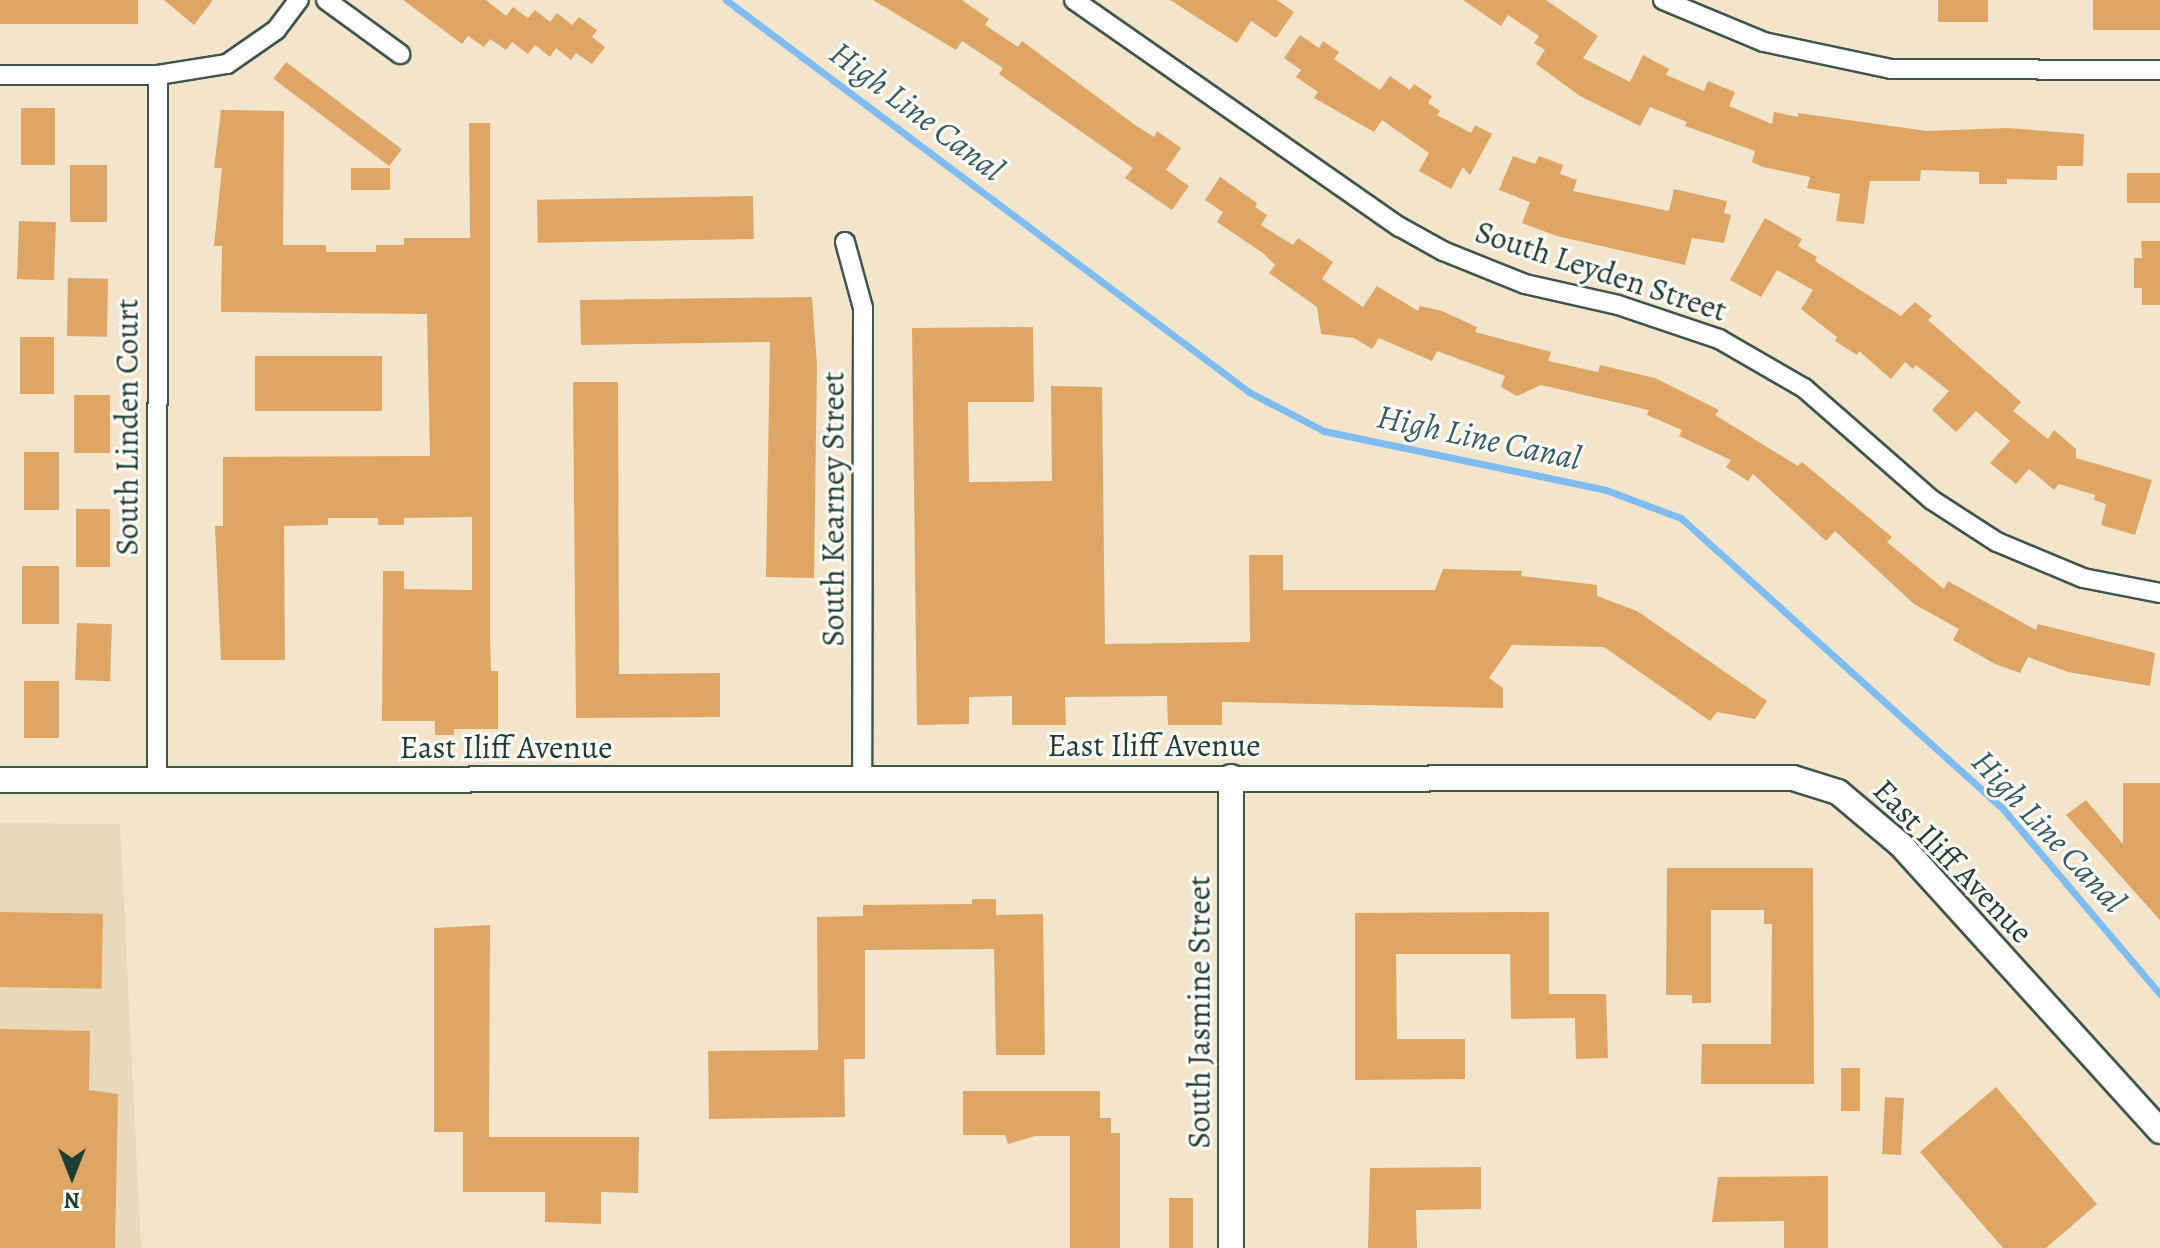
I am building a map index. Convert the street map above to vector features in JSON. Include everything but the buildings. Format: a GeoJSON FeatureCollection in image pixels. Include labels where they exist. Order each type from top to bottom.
{"type":"FeatureCollection","features":[{"type":"Feature","properties":{"kind":"street"},"geometry":{"type":"LineString","coordinates":[[0,75],[158,75],[227,64],[276,30],[299,0]]}},
{"type":"Feature","properties":{"kind":"street"},"geometry":{"type":"LineString","coordinates":[[326,0],[400,54]]}},
{"type":"Feature","properties":{"kind":"street","name":"South Leyden Street"},"geometry":{"type":"LineString","coordinates":[[1074,0],[1400,227],[1443,251],[1525,284],[1618,305],[1719,339],[1804,388],[1932,500],[1997,542],[2083,578],[2160,593]]}},
{"type":"Feature","properties":{"kind":"street"},"geometry":{"type":"LineString","coordinates":[[1663,0],[1764,42],[1891,69],[2160,70]]}},
{"type":"Feature","properties":{"kind":"street","name":"South Linden Court"},"geometry":{"type":"LineString","coordinates":[[157,780],[158,75]]}},
{"type":"Feature","properties":{"kind":"street","name":"South Kearney Street"},"geometry":{"type":"LineString","coordinates":[[845,242],[863,308],[862,779]]}},
{"type":"Feature","properties":{"kind":"street","name":"East Iliff Avenue"},"geometry":{"type":"LineString","coordinates":[[0,780],[1754,776],[1817,783],[1860,806],[1901,845],[2159,1129]]}},
{"type":"Feature","properties":{"kind":"street","name":"South Jasmine Street"},"geometry":{"type":"LineString","coordinates":[[1231,777],[1231,1248]]}},
{"type":"Feature","properties":{"kind":"shaded area"},"geometry":{"type":"Polygon","coordinates":[[[0,823],[120,824],[141,1248],[0,1248],[0,823]]]}},
{"type":"Feature","properties":{"kind":"waterway","name":"High Line Canal"},"geometry":{"type":"LineString","coordinates":[[726,0],[1249,392],[1324,431],[1606,490],[1681,518],[2003,809],[2160,994]]}}]}
